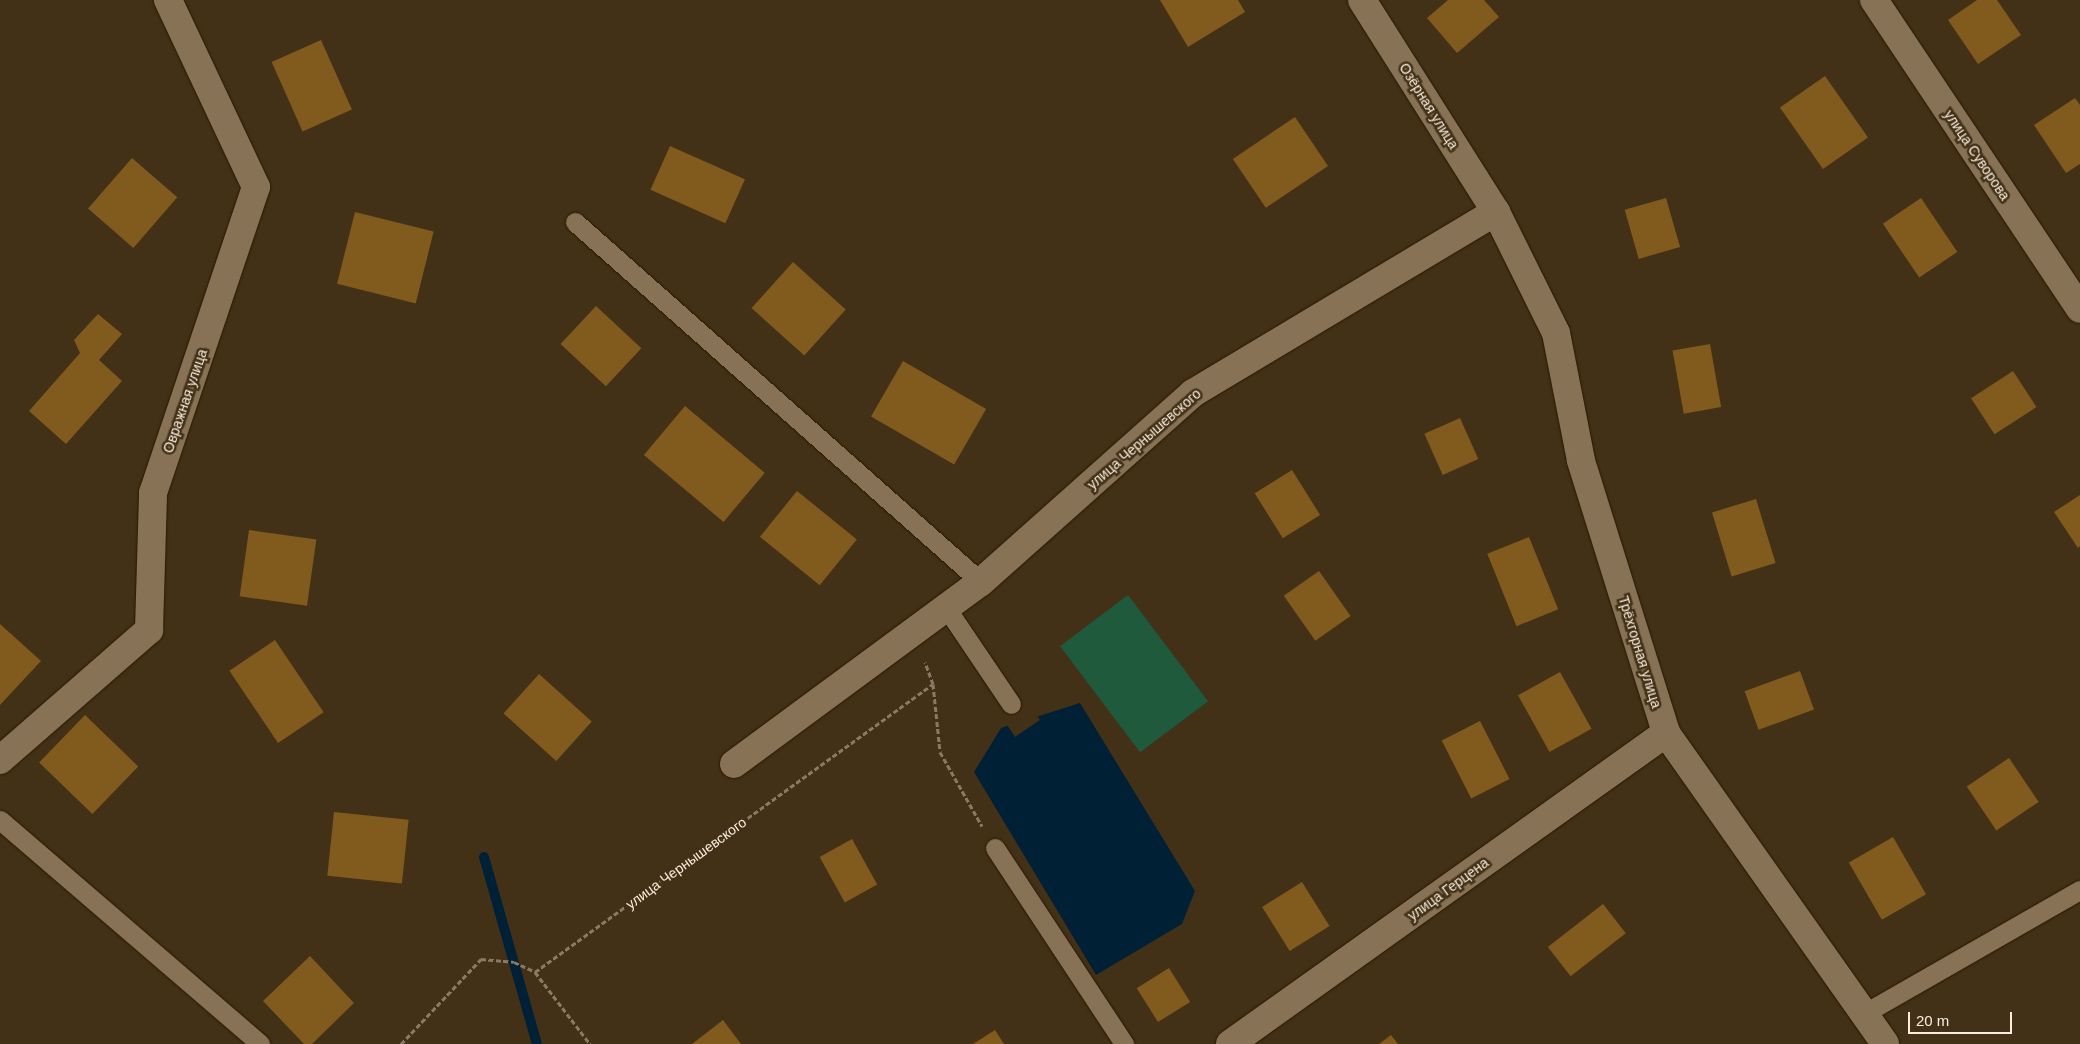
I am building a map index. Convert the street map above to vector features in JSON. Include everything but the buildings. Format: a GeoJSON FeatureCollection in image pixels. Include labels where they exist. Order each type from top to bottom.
{"type":"FeatureCollection","features":[{"type":"Feature","properties":{"kind":"street","name":"Овражная улица"},"geometry":{"type":"LineString","coordinates":[[0,760],[149,630],[153,493],[256,187],[168,0]]}},
{"type":"Feature","properties":{"kind":"street","name":"Озёрная улица"},"geometry":{"type":"LineString","coordinates":[[1362,0],[1496,212]]}},
{"type":"Feature","properties":{"kind":"street","name":"улица Суворова"},"geometry":{"type":"LineString","coordinates":[[1874,0],[2080,309]]}},
{"type":"Feature","properties":{"kind":"street","name":"улица Чернышевского"},"geometry":{"type":"LineString","coordinates":[[734,764],[916,633],[945,606],[981,582],[1193,394],[1496,212]]}},
{"type":"Feature","properties":{"kind":"street","name":"Трёхгорная улица"},"geometry":{"type":"LineString","coordinates":[[1496,212],[1556,333],[1581,461],[1666,733],[1885,1044]]}},
{"type":"Feature","properties":{"kind":"street","name":"улица Герцена"},"geometry":{"type":"LineString","coordinates":[[1230,1044],[1666,733]]}},
{"type":"Feature","properties":{"kind":"lane"},"geometry":{"type":"LineString","coordinates":[[575,222],[981,582]]}},
{"type":"Feature","properties":{"kind":"lane"},"geometry":{"type":"LineString","coordinates":[[945,606],[1011,704]]}},
{"type":"Feature","properties":{"kind":"lane"},"geometry":{"type":"LineString","coordinates":[[0,820],[260,1044]]}},
{"type":"Feature","properties":{"kind":"lane"},"geometry":{"type":"LineString","coordinates":[[994,848],[1124,1044]]}},
{"type":"Feature","properties":{"kind":"lane"},"geometry":{"type":"LineString","coordinates":[[1865,1013],[2080,890]]}},
{"type":"Feature","properties":{"kind":"path"},"geometry":{"type":"LineString","coordinates":[[916,633],[933,684],[940,752],[994,848]]}},
{"type":"Feature","properties":{"kind":"path","name":"улица Чернышевского"},"geometry":{"type":"LineString","coordinates":[[535,972],[933,684]]}},
{"type":"Feature","properties":{"kind":"path"},"geometry":{"type":"LineString","coordinates":[[401,1044],[481,960],[514,962],[535,972],[590,1044]]}},
{"type":"Feature","properties":{"kind":"green space"},"geometry":{"type":"Polygon","coordinates":[[[1128,595],[1208,701],[1140,752],[1060,646],[1128,595]]]}},
{"type":"Feature","properties":{"kind":"water"},"geometry":{"type":"Polygon","coordinates":[[[1080,703],[1195,891],[1182,924],[1096,975],[974,772],[1001,728],[1080,703]]]}},
{"type":"Feature","properties":{"kind":"pier"},"geometry":{"type":"Polygon","coordinates":[[[1036,714],[1040,720],[1015,737],[1006,723],[1036,714]]]}},
{"type":"Feature","properties":{"kind":"waterway"},"geometry":{"type":"LineString","coordinates":[[484,857],[537,1044]]}}]}
